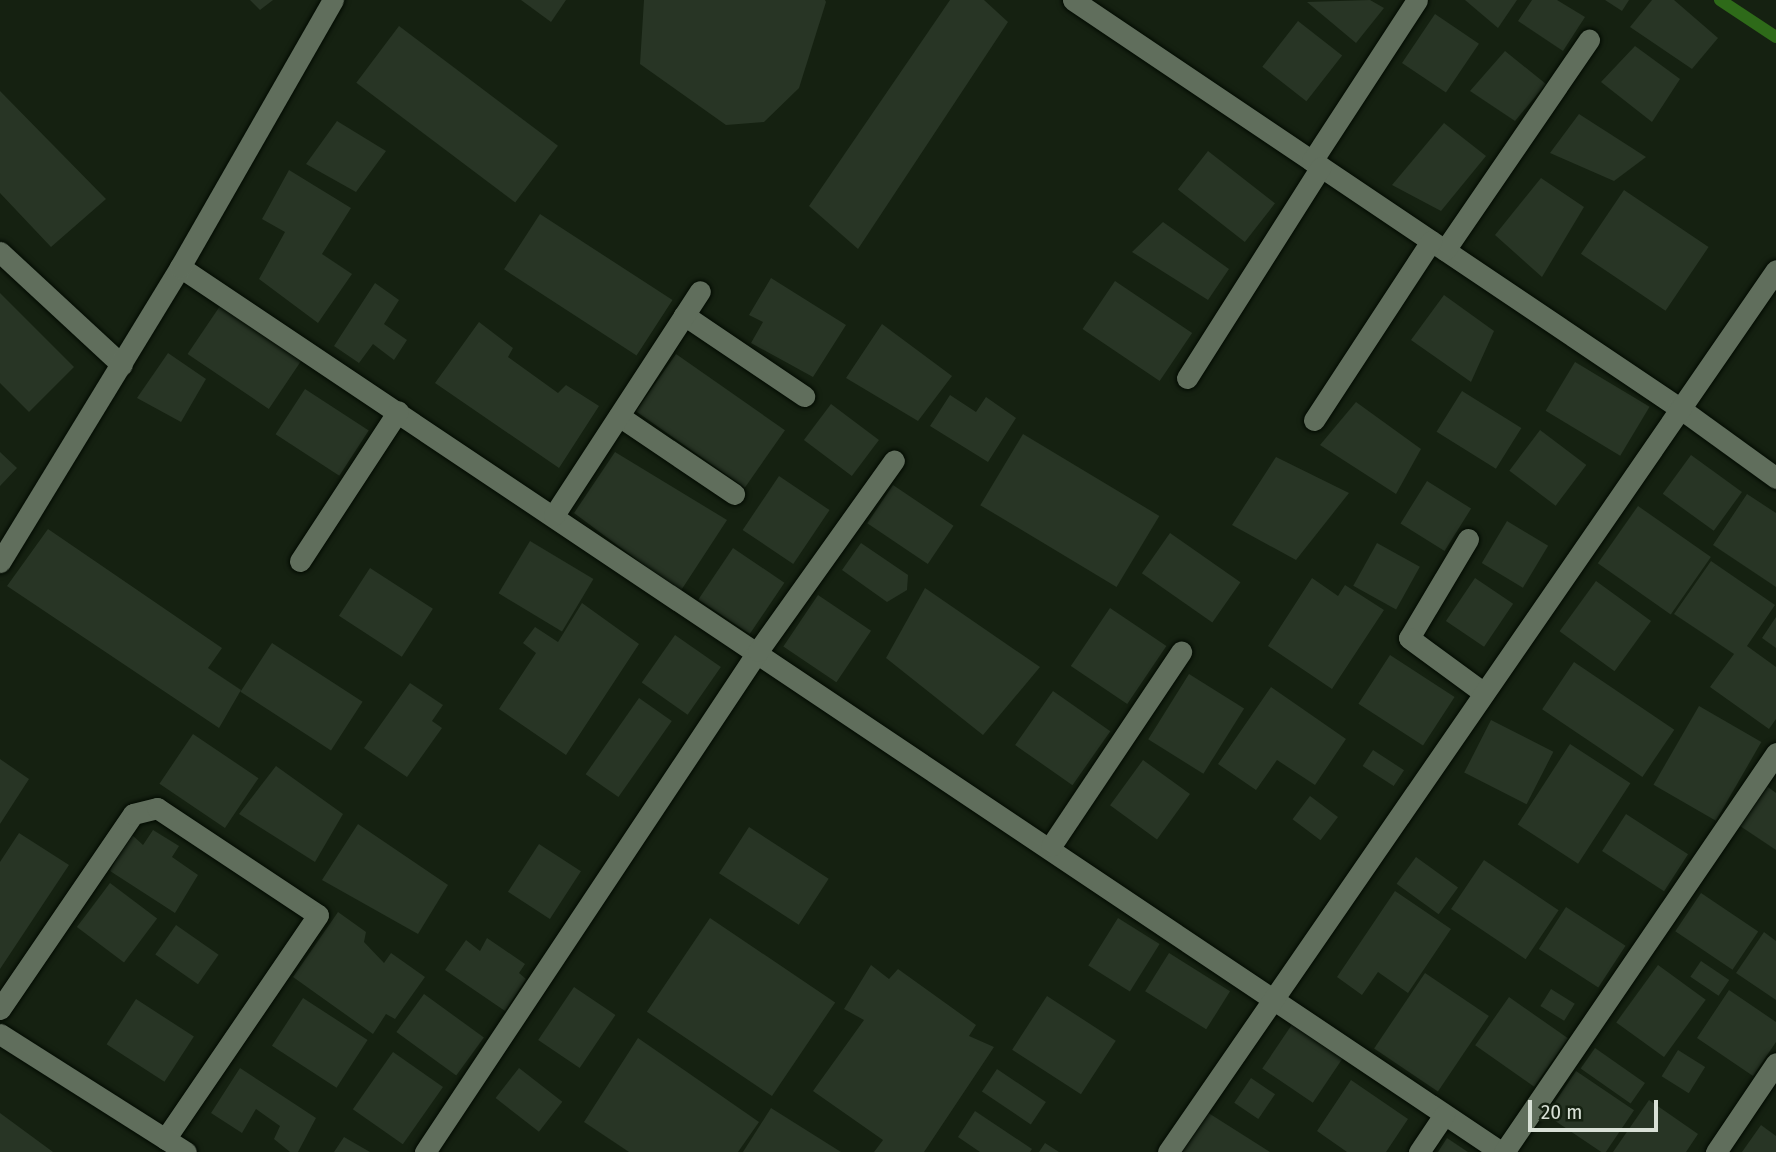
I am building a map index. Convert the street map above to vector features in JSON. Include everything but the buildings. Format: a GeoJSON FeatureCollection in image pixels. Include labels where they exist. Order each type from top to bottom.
{"type":"FeatureCollection","features":[{"type":"Feature","properties":{"kind":"street"},"geometry":{"type":"LineString","coordinates":[[1,560],[180,267],[333,0]]}},
{"type":"Feature","properties":{"kind":"street"},"geometry":{"type":"LineString","coordinates":[[1187,378],[1417,0]]}},
{"type":"Feature","properties":{"kind":"street"},"geometry":{"type":"LineString","coordinates":[[1080,2],[1678,407],[1776,478]]}},
{"type":"Feature","properties":{"kind":"street"},"geometry":{"type":"LineString","coordinates":[[1314,420],[1590,40]]}},
{"type":"Feature","properties":{"kind":"street"},"geometry":{"type":"LineString","coordinates":[[0,252],[121,365]]}},
{"type":"Feature","properties":{"kind":"street"},"geometry":{"type":"LineString","coordinates":[[180,267],[1051,846],[1273,1003],[1502,1152],[1776,753]]}},
{"type":"Feature","properties":{"kind":"street"},"geometry":{"type":"LineString","coordinates":[[1168,1152],[1273,1003],[1678,407],[1776,270]]}},
{"type":"Feature","properties":{"kind":"street"},"geometry":{"type":"LineString","coordinates":[[554,515],[700,291]]}},
{"type":"Feature","properties":{"kind":"street"},"geometry":{"type":"LineString","coordinates":[[684,315],[804,396]]}},
{"type":"Feature","properties":{"kind":"street"},"geometry":{"type":"LineString","coordinates":[[300,561],[398,411]]}},
{"type":"Feature","properties":{"kind":"street"},"geometry":{"type":"LineString","coordinates":[[619,416],[734,494]]}},
{"type":"Feature","properties":{"kind":"street"},"geometry":{"type":"LineString","coordinates":[[425,1152],[758,651],[894,460]]}},
{"type":"Feature","properties":{"kind":"street"},"geometry":{"type":"LineString","coordinates":[[1468,539],[1409,638],[1484,693]]}},
{"type":"Feature","properties":{"kind":"street"},"geometry":{"type":"LineString","coordinates":[[1051,846],[1181,652]]}},
{"type":"Feature","properties":{"kind":"street"},"geometry":{"type":"LineString","coordinates":[[0,1009],[133,814],[157,808],[318,915],[165,1139]]}},
{"type":"Feature","properties":{"kind":"street"},"geometry":{"type":"LineString","coordinates":[[0,1034],[187,1152]]}},
{"type":"Feature","properties":{"kind":"street"},"geometry":{"type":"LineString","coordinates":[[1716,1152],[1776,1063]]}},
{"type":"Feature","properties":{"kind":"street"},"geometry":{"type":"LineString","coordinates":[[1419,1152],[1444,1115]]}},
{"type":"Feature","properties":{"kind":"waterway"},"geometry":{"type":"LineString","coordinates":[[1720,0],[1776,37]]}}]}
